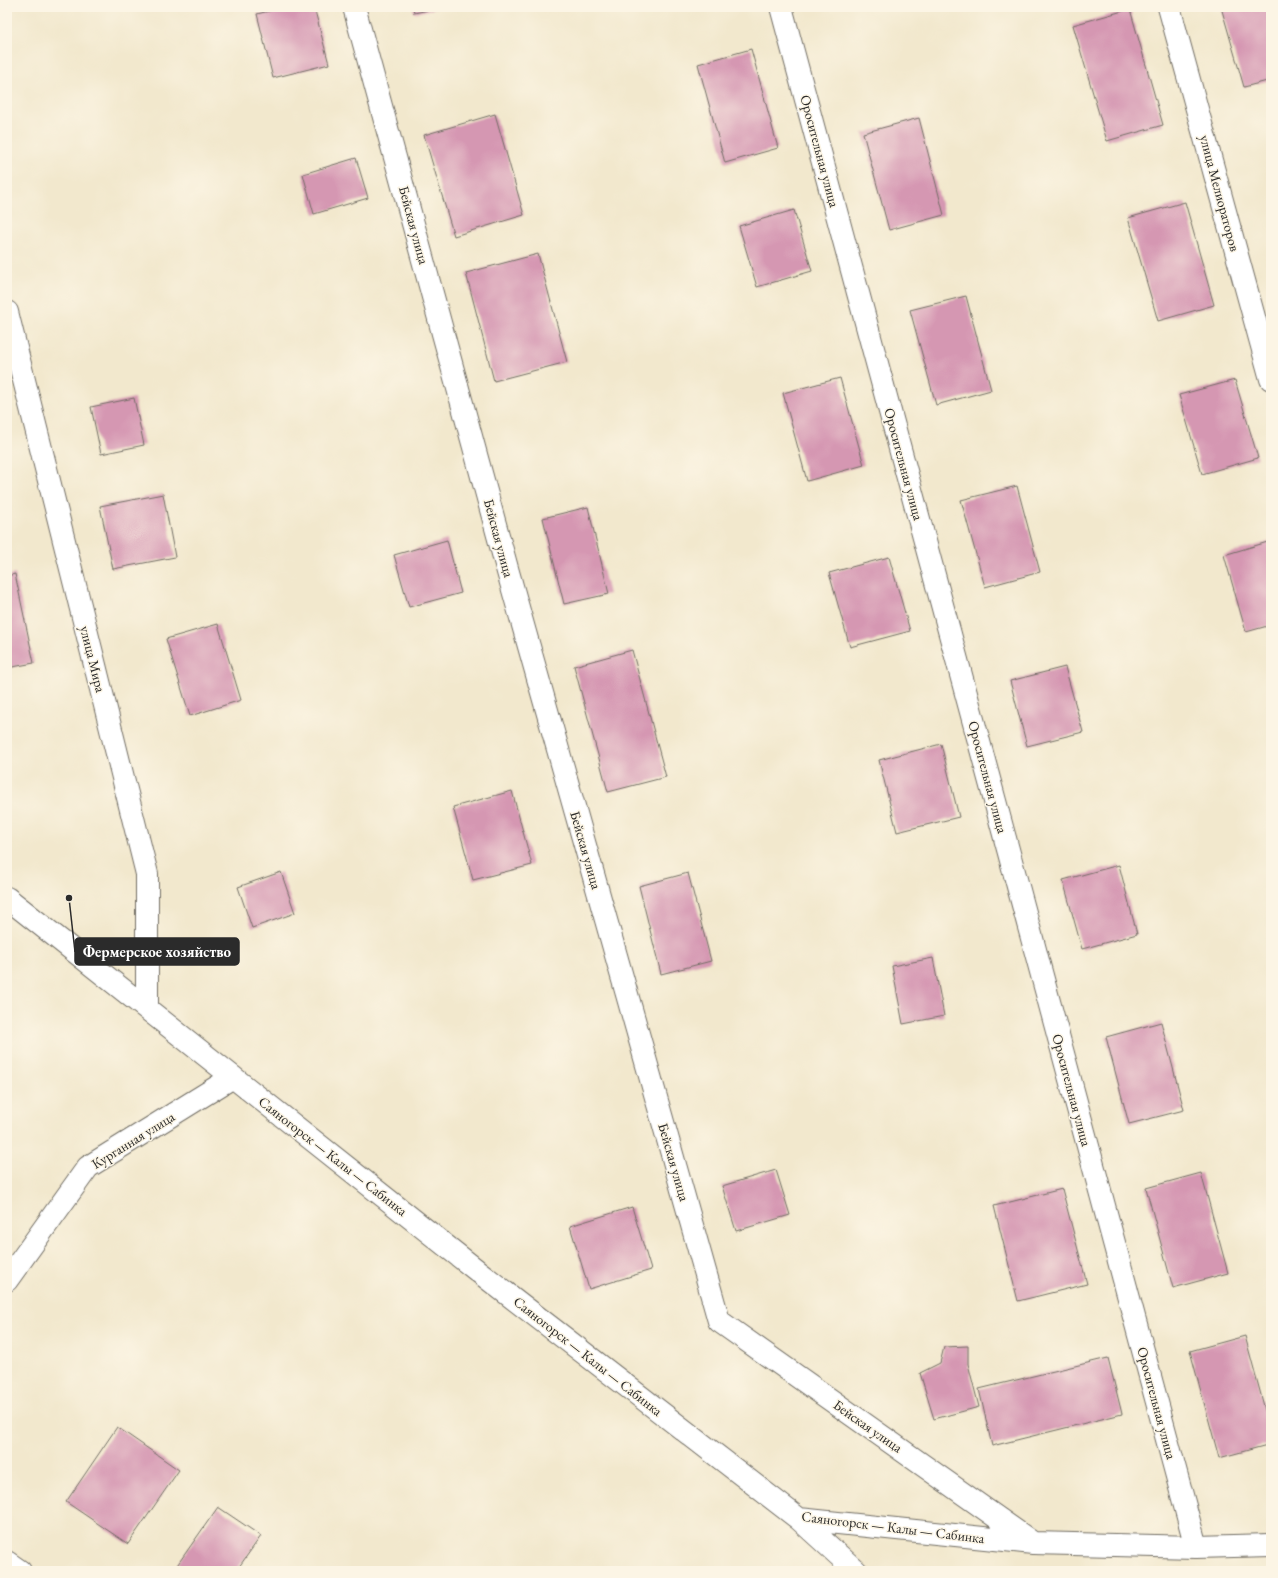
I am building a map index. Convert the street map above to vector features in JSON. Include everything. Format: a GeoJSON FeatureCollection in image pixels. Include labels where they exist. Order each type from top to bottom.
{"type":"FeatureCollection","features":[{"type":"Feature","properties":{"kind":"street","name":"Бейская улица"},"geometry":{"type":"LineString","coordinates":[[354,7],[510,580],[719,1321],[1033,1543]]}},
{"type":"Feature","properties":{"kind":"street","name":"Оросительная улица"},"geometry":{"type":"LineString","coordinates":[[781,7],[1196,1547]]}},
{"type":"Feature","properties":{"kind":"street","name":"улица Мелиораторов"},"geometry":{"type":"LineString","coordinates":[[1169,7],[1271,379]]}},
{"type":"Feature","properties":{"kind":"street","name":"улица Мира"},"geometry":{"type":"LineString","coordinates":[[7,312],[147,874],[147,1009]]}},
{"type":"Feature","properties":{"kind":"street","name":"Саяногорск — Калы — Сабинка"},"geometry":{"type":"LineString","coordinates":[[7,898],[485,1277],[799,1519],[1033,1543],[1196,1547],[1271,1545]]}},
{"type":"Feature","properties":{"kind":"street","name":"Курганная улица"},"geometry":{"type":"LineString","coordinates":[[7,1280],[88,1167],[234,1077]]}},
{"type":"Feature","properties":{"kind":"street"},"geometry":{"type":"LineString","coordinates":[[799,1519],[856,1571]]}},
{"type":"Feature","properties":{"kind":"street"},"geometry":{"type":"LineString","coordinates":[[7,1562],[20,1571]]}},
{"type":"Feature","properties":{"kind":"building"},"geometry":{"type":"Polygon","coordinates":[[[285,7],[314,7],[329,64],[273,78],[257,14],[285,7]]]}},
{"type":"Feature","properties":{"kind":"building"},"geometry":{"type":"Polygon","coordinates":[[[413,7],[438,7],[438,8],[414,13],[413,7]]]}},
{"type":"Feature","properties":{"kind":"building"},"geometry":{"type":"Polygon","coordinates":[[[1221,7],[1271,7],[1271,80],[1244,87],[1221,7]]]}},
{"type":"Feature","properties":{"kind":"building"},"geometry":{"type":"Polygon","coordinates":[[[1130,9],[1163,125],[1107,141],[1073,25],[1130,9]]]}},
{"type":"Feature","properties":{"kind":"building"},"geometry":{"type":"Polygon","coordinates":[[[751,49],[778,148],[725,163],[698,64],[751,49]]]}},
{"type":"Feature","properties":{"kind":"building"},"geometry":{"type":"Polygon","coordinates":[[[495,114],[524,215],[454,236],[424,135],[495,114]]]}},
{"type":"Feature","properties":{"kind":"building"},"geometry":{"type":"Polygon","coordinates":[[[919,118],[944,215],[889,230],[863,133],[919,118]]]}},
{"type":"Feature","properties":{"kind":"building"},"geometry":{"type":"Polygon","coordinates":[[[356,158],[368,198],[314,214],[303,174],[356,158]]]}},
{"type":"Feature","properties":{"kind":"building"},"geometry":{"type":"Polygon","coordinates":[[[1185,202],[1214,305],[1158,321],[1128,218],[1185,202]]]}},
{"type":"Feature","properties":{"kind":"building"},"geometry":{"type":"Polygon","coordinates":[[[794,210],[812,271],[757,287],[739,226],[794,210]]]}},
{"type":"Feature","properties":{"kind":"building"},"geometry":{"type":"Polygon","coordinates":[[[538,254],[567,362],[494,381],[466,273],[538,254]]]}},
{"type":"Feature","properties":{"kind":"building"},"geometry":{"type":"Polygon","coordinates":[[[966,296],[991,390],[936,405],[910,310],[966,296]]]}},
{"type":"Feature","properties":{"kind":"building"},"geometry":{"type":"Polygon","coordinates":[[[840,378],[864,465],[807,481],[783,393],[840,378]]]}},
{"type":"Feature","properties":{"kind":"building"},"geometry":{"type":"Polygon","coordinates":[[[1235,380],[1258,458],[1202,474],[1179,395],[1235,380]]]}},
{"type":"Feature","properties":{"kind":"building"},"geometry":{"type":"Polygon","coordinates":[[[134,398],[144,445],[101,454],[91,407],[134,398]]]}},
{"type":"Feature","properties":{"kind":"building"},"geometry":{"type":"Polygon","coordinates":[[[1017,486],[1040,572],[985,587],[961,500],[1017,486]]]}},
{"type":"Feature","properties":{"kind":"building"},"geometry":{"type":"Polygon","coordinates":[[[163,494],[175,557],[113,569],[100,506],[163,494]]]}},
{"type":"Feature","properties":{"kind":"building"},"geometry":{"type":"Polygon","coordinates":[[[588,507],[609,594],[564,604],[543,518],[588,507]]]}},
{"type":"Feature","properties":{"kind":"building"},"geometry":{"type":"Polygon","coordinates":[[[447,540],[461,593],[409,607],[394,555],[447,540]]]}},
{"type":"Feature","properties":{"kind":"building"},"geometry":{"type":"Polygon","coordinates":[[[1271,541],[1271,625],[1246,632],[1224,555],[1271,541]]]}},
{"type":"Feature","properties":{"kind":"building"},"geometry":{"type":"Polygon","coordinates":[[[889,557],[910,631],[850,647],[829,573],[889,557]]]}},
{"type":"Feature","properties":{"kind":"building"},"geometry":{"type":"Polygon","coordinates":[[[15,574],[34,663],[7,668],[7,576],[15,574]]]}},
{"type":"Feature","properties":{"kind":"building"},"geometry":{"type":"Polygon","coordinates":[[[218,624],[241,700],[190,716],[166,639],[218,624]]]}},
{"type":"Feature","properties":{"kind":"building"},"geometry":{"type":"Polygon","coordinates":[[[632,650],[666,777],[608,792],[574,666],[632,650]]]}},
{"type":"Feature","properties":{"kind":"building"},"geometry":{"type":"Polygon","coordinates":[[[1065,667],[1083,732],[1027,746],[1010,681],[1065,667]]]}},
{"type":"Feature","properties":{"kind":"building"},"geometry":{"type":"Polygon","coordinates":[[[941,744],[959,817],[897,832],[879,760],[941,744]]]}},
{"type":"Feature","properties":{"kind":"building"},"geometry":{"type":"Polygon","coordinates":[[[512,791],[532,865],[473,880],[453,807],[512,791]]]}},
{"type":"Feature","properties":{"kind":"building"},"geometry":{"type":"Polygon","coordinates":[[[1119,865],[1137,934],[1082,949],[1063,880],[1119,865]]]}},
{"type":"Feature","properties":{"kind":"building"},"geometry":{"type":"Polygon","coordinates":[[[281,872],[295,913],[252,928],[238,887],[281,872]]]}},
{"type":"Feature","properties":{"kind":"building"},"geometry":{"type":"Polygon","coordinates":[[[688,873],[711,961],[661,974],[639,886],[688,873]]]}},
{"type":"Feature","properties":{"kind":"building"},"geometry":{"type":"Polygon","coordinates":[[[933,958],[944,1016],[903,1024],[892,966],[933,958]]]}},
{"type":"Feature","properties":{"kind":"building"},"geometry":{"type":"Polygon","coordinates":[[[1161,1022],[1184,1110],[1129,1124],[1106,1037],[1161,1022]]]}},
{"type":"Feature","properties":{"kind":"building"},"geometry":{"type":"Polygon","coordinates":[[[776,1170],[790,1215],[736,1231],[722,1186],[776,1170]]]}},
{"type":"Feature","properties":{"kind":"building"},"geometry":{"type":"Polygon","coordinates":[[[1201,1173],[1228,1273],[1173,1288],[1146,1188],[1201,1173]]]}},
{"type":"Feature","properties":{"kind":"building"},"geometry":{"type":"Polygon","coordinates":[[[1062,1189],[1087,1284],[1018,1301],[994,1206],[1062,1189]]]}},
{"type":"Feature","properties":{"kind":"building"},"geometry":{"type":"Polygon","coordinates":[[[632,1207],[651,1270],[589,1289],[570,1226],[632,1207]]]}},
{"type":"Feature","properties":{"kind":"building"},"geometry":{"type":"Polygon","coordinates":[[[1245,1336],[1271,1432],[1271,1444],[1219,1458],[1190,1351],[1245,1336]]]}},
{"type":"Feature","properties":{"kind":"building"},"geometry":{"type":"Polygon","coordinates":[[[968,1346],[968,1364],[979,1407],[934,1419],[920,1373],[940,1363],[944,1347],[968,1346]]]}},
{"type":"Feature","properties":{"kind":"building"},"geometry":{"type":"Polygon","coordinates":[[[1108,1358],[1122,1414],[992,1446],[979,1389],[1108,1358]]]}},
{"type":"Feature","properties":{"kind":"building"},"geometry":{"type":"Polygon","coordinates":[[[117,1427],[179,1470],[128,1544],[66,1502],[117,1427]]]}},
{"type":"Feature","properties":{"kind":"building"},"geometry":{"type":"Polygon","coordinates":[[[218,1507],[261,1536],[236,1571],[173,1571],[218,1507]]]}},
{"type":"Feature","properties":{"kind":"place","name":"Фермерское хозяйство"},"geometry":{"type":"Point","coordinates":[69,898]}}]}
